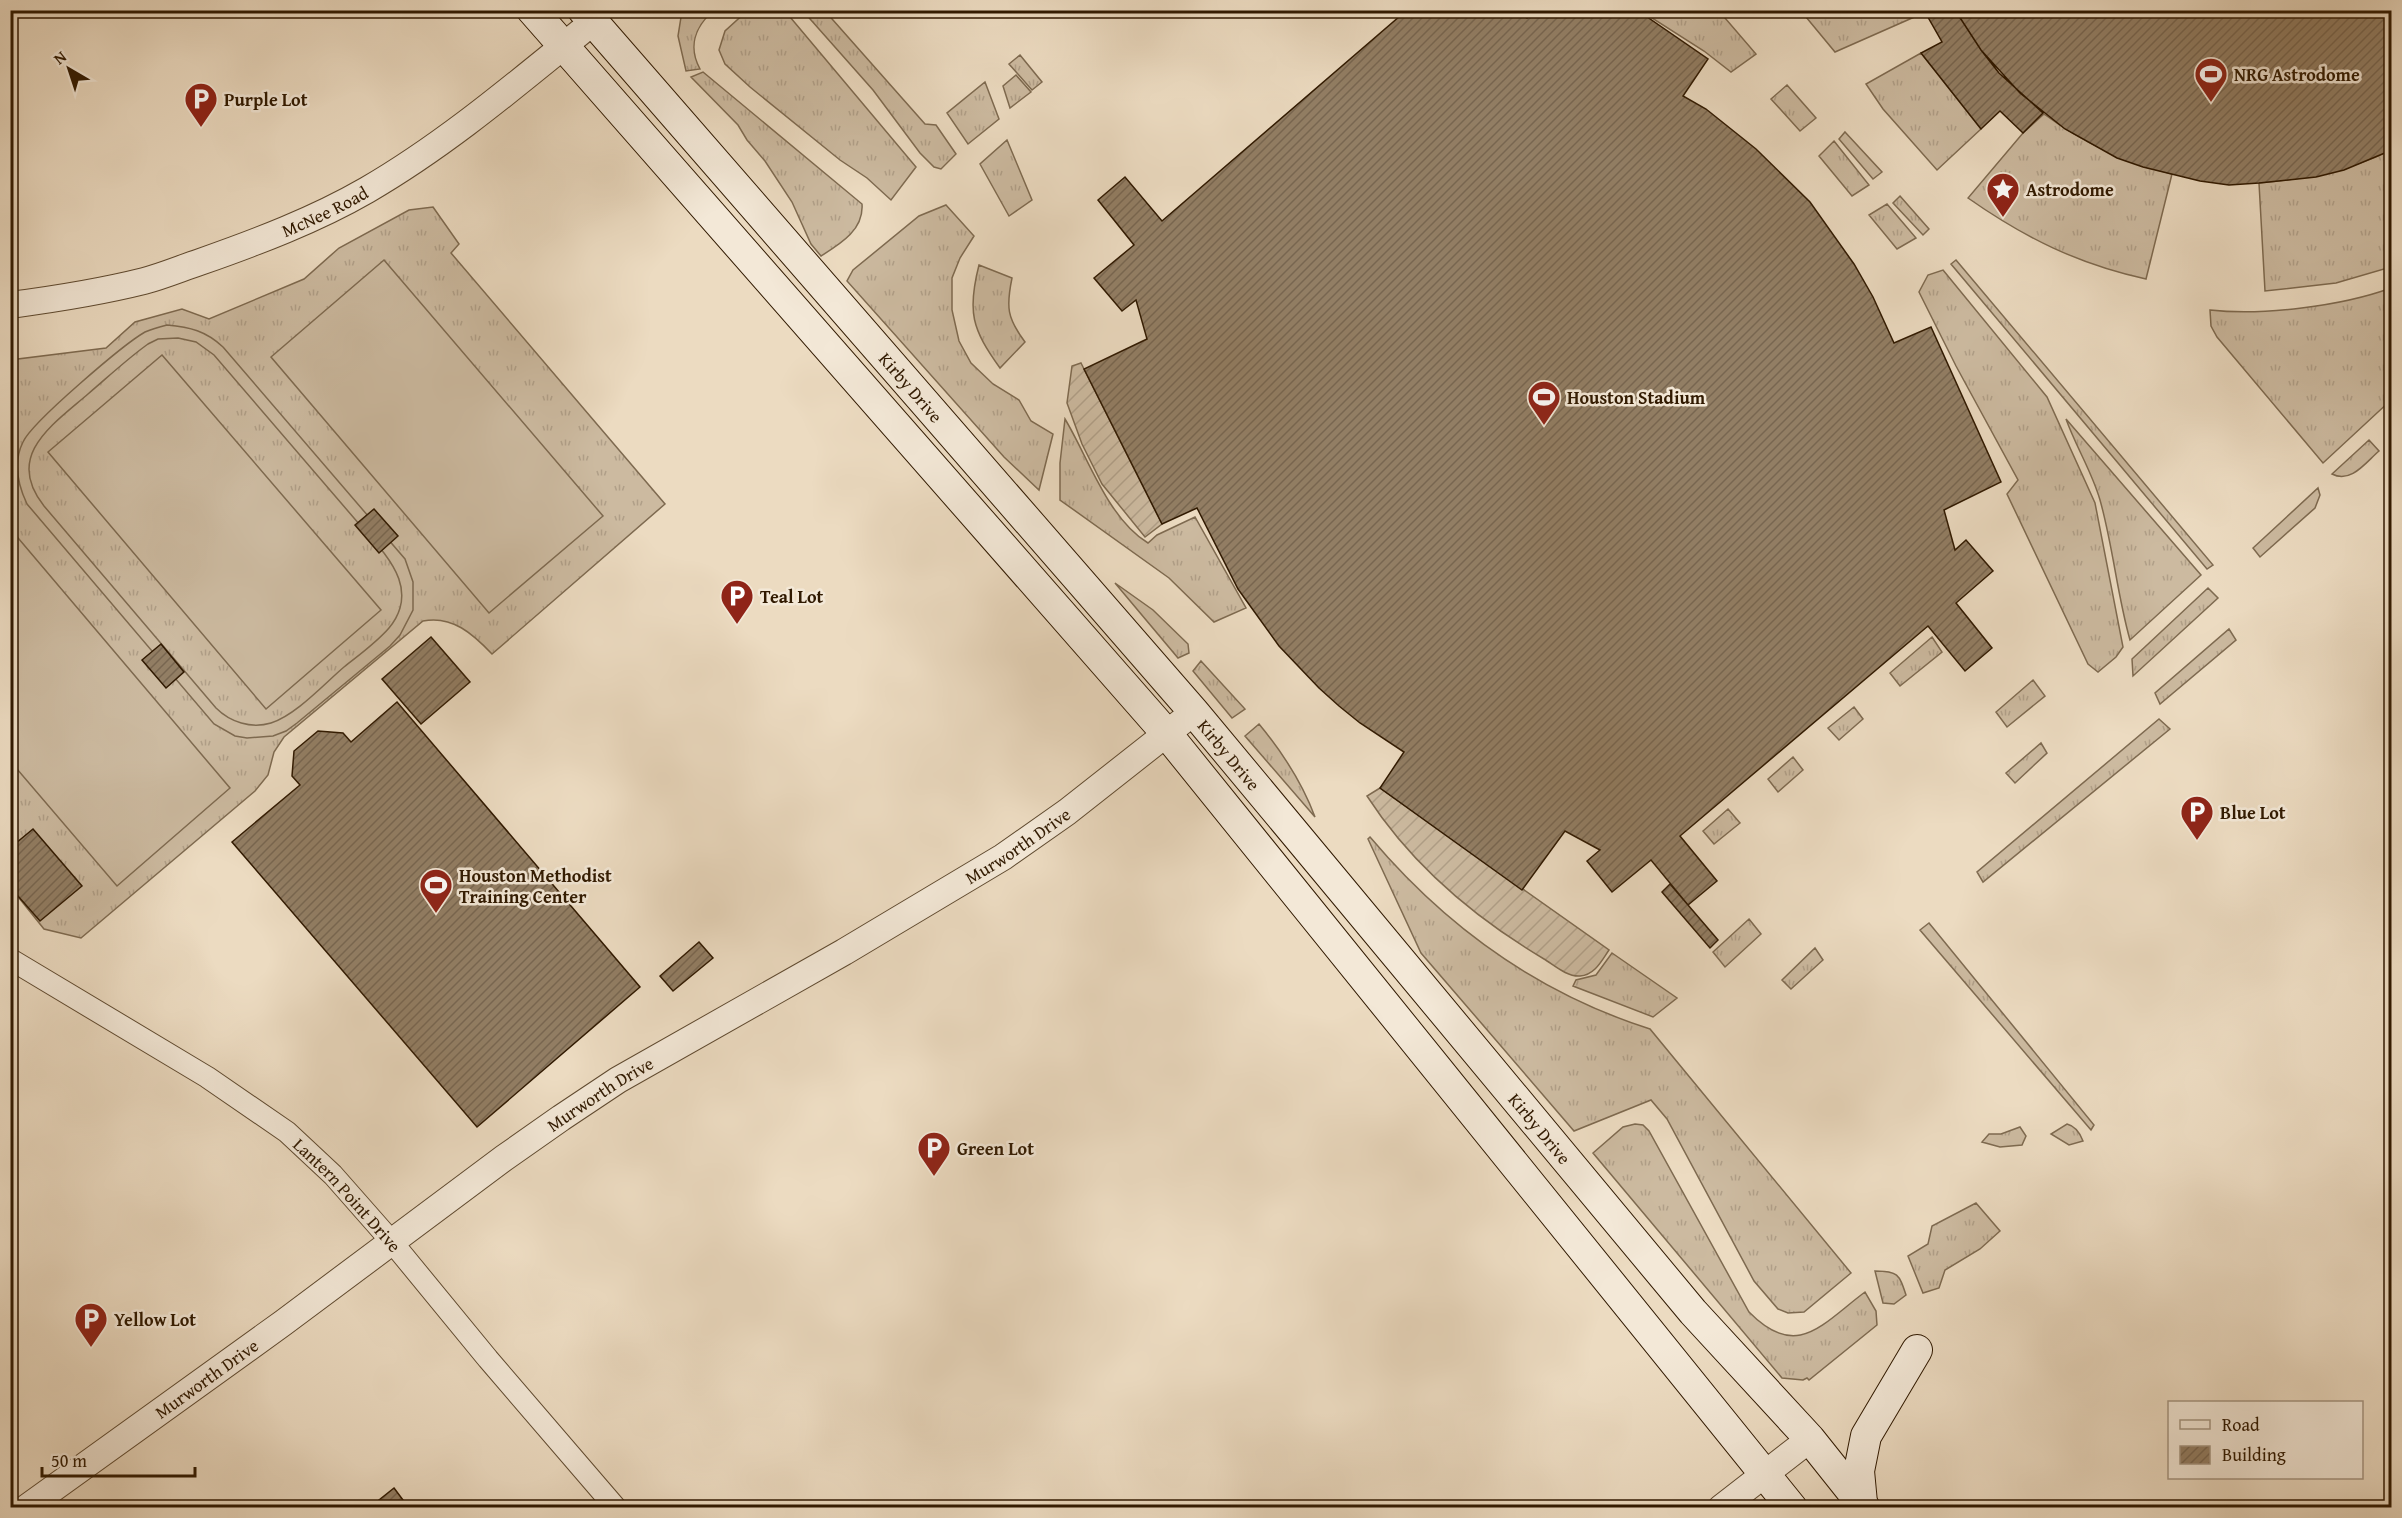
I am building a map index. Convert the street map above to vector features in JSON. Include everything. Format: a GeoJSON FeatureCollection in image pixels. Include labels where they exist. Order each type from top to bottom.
{"type":"FeatureCollection","features":[{"type":"Feature","properties":{"kind":"main road","name":"Kirby Drive"},"geometry":{"type":"LineString","coordinates":[[532,10],[562,47],[1167,734],[1792,1508]]}},
{"type":"Feature","properties":{"kind":"main road","name":"Kirby Drive"},"geometry":{"type":"LineString","coordinates":[[588,16],[1194,712],[1693,1312],[1810,1439],[1864,1505]]}},
{"type":"Feature","properties":{"kind":"main road"},"geometry":{"type":"LineString","coordinates":[[863,388],[892,364]]}},
{"type":"Feature","properties":{"kind":"main road"},"geometry":{"type":"LineString","coordinates":[[1426,1054],[1457,1030]]}},
{"type":"Feature","properties":{"kind":"main road"},"geometry":{"type":"LineString","coordinates":[[1864,1505],[1858,1471],[1866,1436],[1917,1350]]}},
{"type":"Feature","properties":{"kind":"street","name":"McNee Road"},"geometry":{"type":"LineString","coordinates":[[10,305],[63,298],[147,280],[234,250],[312,218],[367,190],[421,156],[473,118],[562,47],[588,16]]}},
{"type":"Feature","properties":{"kind":"street","name":"Murworth Drive"},"geometry":{"type":"LineString","coordinates":[[26,1508],[504,1158],[618,1080],[844,952],[1003,857],[1067,812],[1194,712]]}},
{"type":"Feature","properties":{"kind":"street","name":"Lantern Point Drive"},"geometry":{"type":"LineString","coordinates":[[10,958],[207,1077],[287,1132],[333,1175],[392,1242],[488,1359],[616,1508]]}},
{"type":"Feature","properties":{"kind":"street"},"geometry":{"type":"LineString","coordinates":[[1721,1508],[1810,1439]]}},
{"type":"Feature","properties":{"kind":"green space"},"geometry":{"type":"Polygon","coordinates":[[[682,11],[713,11],[702,24],[695,38],[694,53],[700,69],[686,71],[678,36],[682,11]]]}},
{"type":"Feature","properties":{"kind":"green space"},"geometry":{"type":"Polygon","coordinates":[[[747,11],[785,11],[916,167],[891,200],[867,178],[840,160],[750,87],[725,64],[719,50],[725,31],[747,11]]]}},
{"type":"Feature","properties":{"kind":"green space"},"geometry":{"type":"Polygon","coordinates":[[[803,11],[825,11],[925,124],[936,125],[956,154],[941,169],[934,167],[920,153],[873,90],[803,11]]]}},
{"type":"Feature","properties":{"kind":"green space"},"geometry":{"type":"Polygon","coordinates":[[[1641,11],[1719,11],[1756,54],[1731,72],[1704,51],[1641,11]]]}},
{"type":"Feature","properties":{"kind":"green space"},"geometry":{"type":"Polygon","coordinates":[[[1801,11],[1928,11],[1835,52],[1801,11]]]}},
{"type":"Feature","properties":{"kind":"green space"},"geometry":{"type":"Polygon","coordinates":[[[1921,53],[1981,129],[1937,170],[1883,109],[1866,84],[1921,53]]]}},
{"type":"Feature","properties":{"kind":"green space"},"geometry":{"type":"Polygon","coordinates":[[[1020,55],[1042,82],[1032,90],[1009,64],[1020,55]]]}},
{"type":"Feature","properties":{"kind":"green space"},"geometry":{"type":"Polygon","coordinates":[[[703,72],[862,204],[862,213],[855,229],[843,241],[821,256],[811,244],[792,202],[765,161],[747,140],[738,125],[691,77],[703,72]]]}},
{"type":"Feature","properties":{"kind":"green space"},"geometry":{"type":"Polygon","coordinates":[[[1016,75],[1031,92],[1010,108],[1003,86],[1016,75]]]}},
{"type":"Feature","properties":{"kind":"green space"},"geometry":{"type":"Polygon","coordinates":[[[985,82],[999,119],[968,144],[947,113],[985,82]]]}},
{"type":"Feature","properties":{"kind":"green space"},"geometry":{"type":"Polygon","coordinates":[[[1787,85],[1816,118],[1800,131],[1771,99],[1787,85]]]}},
{"type":"Feature","properties":{"kind":"green space"},"geometry":{"type":"Polygon","coordinates":[[[2044,114],[2089,143],[2137,164],[2172,174],[2146,279],[2098,266],[2053,248],[2010,225],[1968,198],[2023,133],[2044,114]]]}},
{"type":"Feature","properties":{"kind":"green space"},"geometry":{"type":"Polygon","coordinates":[[[1845,132],[1882,172],[1873,179],[1839,139],[1845,132]]]}},
{"type":"Feature","properties":{"kind":"green space"},"geometry":{"type":"Polygon","coordinates":[[[1007,140],[1032,200],[1009,216],[980,164],[1007,140]]]}},
{"type":"Feature","properties":{"kind":"green space"},"geometry":{"type":"Polygon","coordinates":[[[1834,141],[1869,185],[1852,196],[1819,156],[1834,141]]]}},
{"type":"Feature","properties":{"kind":"green space"},"geometry":{"type":"Polygon","coordinates":[[[2391,150],[2391,267],[2336,283],[2265,291],[2259,183],[2326,173],[2391,150]]]}},
{"type":"Feature","properties":{"kind":"green space"},"geometry":{"type":"Polygon","coordinates":[[[1900,196],[1929,229],[1923,235],[1893,203],[1900,196]]]}},
{"type":"Feature","properties":{"kind":"green space"},"geometry":{"type":"Polygon","coordinates":[[[1887,204],[1916,238],[1897,249],[1869,215],[1887,204]]]}},
{"type":"Feature","properties":{"kind":"green space"},"geometry":{"type":"Polygon","coordinates":[[[946,205],[974,236],[960,258],[952,278],[952,310],[959,341],[971,363],[993,384],[1019,400],[1031,421],[1053,434],[1039,490],[1004,457],[847,281],[853,270],[919,216],[946,205]]]}},
{"type":"Feature","properties":{"kind":"green space"},"geometry":{"type":"Polygon","coordinates":[[[433,207],[459,244],[451,253],[665,504],[492,654],[469,633],[453,624],[434,620],[423,621],[284,737],[274,752],[268,775],[255,791],[81,938],[44,929],[11,888],[10,360],[106,348],[135,322],[182,309],[209,319],[304,279],[339,248],[409,210],[433,207]]]}},
{"type":"Feature","properties":{"kind":"green space"},"geometry":{"type":"Polygon","coordinates":[[[384,260],[603,516],[489,613],[271,357],[384,260]]]}},
{"type":"Feature","properties":{"kind":"green space"},"geometry":{"type":"Polygon","coordinates":[[[1956,260],[2213,565],[2207,569],[1951,264],[1956,260]]]}},
{"type":"Feature","properties":{"kind":"green space"},"geometry":{"type":"Polygon","coordinates":[[[979,265],[1012,278],[1009,312],[1025,342],[1000,368],[983,342],[974,320],[973,295],[979,265]]]}},
{"type":"Feature","properties":{"kind":"green space"},"geometry":{"type":"Polygon","coordinates":[[[1943,270],[2047,397],[2095,503],[2123,647],[2116,657],[2098,672],[2088,664],[2007,494],[2018,480],[1919,292],[1928,275],[1943,270]]]}},
{"type":"Feature","properties":{"kind":"green space"},"geometry":{"type":"Polygon","coordinates":[[[2391,288],[2391,400],[2323,463],[2217,337],[2211,326],[2210,310],[2253,312],[2302,308],[2349,300],[2391,288]]]}},
{"type":"Feature","properties":{"kind":"green space"},"geometry":{"type":"Polygon","coordinates":[[[167,325],[197,331],[223,347],[405,559],[413,582],[413,610],[400,635],[390,646],[297,723],[273,736],[247,738],[235,736],[214,724],[27,504],[21,489],[18,457],[23,442],[30,432],[118,351],[145,332],[167,325]],[[178,338],[158,339],[140,350],[48,430],[37,443],[31,457],[29,472],[33,488],[44,506],[216,708],[241,723],[263,725],[280,719],[300,706],[384,633],[393,623],[399,611],[402,600],[401,586],[396,572],[384,553],[214,355],[196,342],[178,338]]]}},
{"type":"Feature","properties":{"kind":"green space"},"geometry":{"type":"Polygon","coordinates":[[[162,355],[381,610],[266,709],[48,452],[162,355]]]}},
{"type":"Feature","properties":{"kind":"green space"},"geometry":{"type":"Polygon","coordinates":[[[1081,363],[1162,524],[1145,537],[1102,484],[1082,444],[1067,403],[1072,366],[1081,363]]]}},
{"type":"Feature","properties":{"kind":"green space"},"geometry":{"type":"Polygon","coordinates":[[[1065,419],[1100,486],[1121,519],[1148,543],[1157,535],[1195,517],[1246,608],[1214,622],[1169,578],[1060,500],[1060,463],[1065,419]]]}},
{"type":"Feature","properties":{"kind":"green space"},"geometry":{"type":"Polygon","coordinates":[[[2066,419],[2201,575],[2130,640],[2100,500],[2066,419]]]}},
{"type":"Feature","properties":{"kind":"green space"},"geometry":{"type":"Polygon","coordinates":[[[2369,440],[2379,451],[2363,466],[2346,476],[2332,474],[2369,440]]]}},
{"type":"Feature","properties":{"kind":"green space"},"geometry":{"type":"Polygon","coordinates":[[[2318,488],[2320,495],[2315,508],[2260,557],[2253,548],[2318,488]]]}},
{"type":"Feature","properties":{"kind":"green space"},"geometry":{"type":"Polygon","coordinates":[[[13,532],[230,788],[117,886],[11,762],[10,534],[13,532]]]}},
{"type":"Feature","properties":{"kind":"green space"},"geometry":{"type":"Polygon","coordinates":[[[1115,583],[1153,610],[1188,644],[1189,653],[1178,658],[1115,583]]]}},
{"type":"Feature","properties":{"kind":"green space"},"geometry":{"type":"Polygon","coordinates":[[[2208,588],[2218,598],[2133,676],[2132,659],[2208,588]]]}},
{"type":"Feature","properties":{"kind":"green space"},"geometry":{"type":"Polygon","coordinates":[[[2229,629],[2236,640],[2160,704],[2155,693],[2229,629]]]}},
{"type":"Feature","properties":{"kind":"green space"},"geometry":{"type":"Polygon","coordinates":[[[1932,637],[1942,652],[1900,686],[1890,673],[1932,637]]]}},
{"type":"Feature","properties":{"kind":"green space"},"geometry":{"type":"Polygon","coordinates":[[[1201,661],[1245,709],[1232,718],[1193,671],[1201,661]]]}},
{"type":"Feature","properties":{"kind":"green space"},"geometry":{"type":"Polygon","coordinates":[[[2033,680],[2045,696],[2007,727],[1996,712],[2033,680]]]}},
{"type":"Feature","properties":{"kind":"green space"},"geometry":{"type":"Polygon","coordinates":[[[1854,707],[1863,719],[1839,740],[1828,728],[1854,707]]]}},
{"type":"Feature","properties":{"kind":"green space"},"geometry":{"type":"Polygon","coordinates":[[[2159,719],[2170,729],[1983,882],[1977,872],[2159,719]]]}},
{"type":"Feature","properties":{"kind":"green space"},"geometry":{"type":"Polygon","coordinates":[[[1259,724],[1291,768],[1315,817],[1245,736],[1259,724]]]}},
{"type":"Feature","properties":{"kind":"green space"},"geometry":{"type":"Polygon","coordinates":[[[2041,743],[2047,753],[2015,783],[2006,773],[2041,743]]]}},
{"type":"Feature","properties":{"kind":"green space"},"geometry":{"type":"Polygon","coordinates":[[[1793,757],[1803,770],[1778,792],[1768,779],[1793,757]]]}},
{"type":"Feature","properties":{"kind":"green space"},"geometry":{"type":"Polygon","coordinates":[[[1380,788],[1609,950],[1598,966],[1585,975],[1575,976],[1566,973],[1493,926],[1469,907],[1424,867],[1384,821],[1367,796],[1380,788]]]}},
{"type":"Feature","properties":{"kind":"green space"},"geometry":{"type":"Polygon","coordinates":[[[1728,809],[1740,823],[1714,844],[1703,831],[1728,809]]]}},
{"type":"Feature","properties":{"kind":"green space"},"geometry":{"type":"Polygon","coordinates":[[[1370,837],[1430,899],[1496,953],[1569,996],[1650,1029],[1851,1273],[1804,1312],[1788,1313],[1778,1309],[1754,1281],[1667,1119],[1651,1100],[1574,1131],[1421,953],[1368,839],[1370,837]]]}},
{"type":"Feature","properties":{"kind":"green space"},"geometry":{"type":"Polygon","coordinates":[[[1749,919],[1761,934],[1725,967],[1713,952],[1749,919]]]}},
{"type":"Feature","properties":{"kind":"green space"},"geometry":{"type":"Polygon","coordinates":[[[1929,923],[2094,1125],[2091,1130],[1920,930],[1929,923]]]}},
{"type":"Feature","properties":{"kind":"green space"},"geometry":{"type":"Polygon","coordinates":[[[1815,948],[1823,960],[1791,989],[1782,980],[1815,948]]]}},
{"type":"Feature","properties":{"kind":"green space"},"geometry":{"type":"Polygon","coordinates":[[[1612,953],[1677,998],[1653,1017],[1573,986],[1576,980],[1596,975],[1612,953]]]}},
{"type":"Feature","properties":{"kind":"green space"},"geometry":{"type":"Polygon","coordinates":[[[2067,1124],[2077,1130],[2083,1141],[2069,1145],[2051,1134],[2067,1124]]]}},
{"type":"Feature","properties":{"kind":"green space"},"geometry":{"type":"Polygon","coordinates":[[[1643,1125],[1649,1131],[1749,1312],[1766,1327],[1781,1334],[1795,1336],[1809,1332],[1835,1316],[1865,1292],[1876,1311],[1877,1325],[1809,1380],[1807,1378],[1803,1380],[1782,1378],[1593,1153],[1623,1127],[1643,1125]]]}},
{"type":"Feature","properties":{"kind":"green space"},"geometry":{"type":"Polygon","coordinates":[[[2020,1127],[2026,1136],[2022,1145],[2000,1147],[1982,1142],[1989,1134],[2001,1134],[2020,1127]]]}},
{"type":"Feature","properties":{"kind":"green space"},"geometry":{"type":"Polygon","coordinates":[[[1976,1203],[2000,1231],[1980,1249],[1945,1270],[1939,1288],[1923,1293],[1908,1256],[1928,1244],[1932,1226],[1976,1203]]]}},
{"type":"Feature","properties":{"kind":"green space"},"geometry":{"type":"Polygon","coordinates":[[[1875,1271],[1896,1275],[1906,1295],[1894,1304],[1883,1303],[1875,1271]]]}},
{"type":"Feature","properties":{"kind":"building","name":"Houston Stadium"},"geometry":{"type":"Polygon","coordinates":[[[1407,10],[1511,10],[1527,18],[1532,10],[1637,10],[1708,59],[1683,96],[1706,109],[1756,149],[1810,202],[1854,264],[1873,297],[1894,343],[1931,327],[2001,482],[1944,510],[1955,550],[1966,540],[1993,571],[1956,603],[1992,648],[1965,671],[1928,626],[1680,836],[1717,881],[1688,905],[1651,860],[1612,892],[1587,861],[1600,850],[1565,831],[1522,890],[1380,788],[1404,752],[1339,706],[1279,646],[1238,589],[1197,508],[1162,524],[1084,369],[1147,339],[1136,300],[1122,311],[1094,278],[1134,245],[1098,200],[1125,177],[1162,221],[1407,10]]]}},
{"type":"Feature","properties":{"kind":"building"},"geometry":{"type":"Polygon","coordinates":[[[1955,10],[1999,73],[2043,113],[2023,133],[2000,111],[1981,129],[1921,53],[1942,42],[1925,12],[1955,10]]]}},
{"type":"Feature","properties":{"kind":"building","name":"NRG Astrodome"},"geometry":{"type":"Polygon","coordinates":[[[1955,10],[2392,10],[2392,150],[2344,170],[2316,177],[2259,183],[2229,185],[2200,181],[2143,167],[2117,158],[2065,129],[2020,93],[1981,50],[1955,10]]]}},
{"type":"Feature","properties":{"kind":"building"},"geometry":{"type":"Polygon","coordinates":[[[374,509],[398,536],[379,553],[355,525],[374,509]]]}},
{"type":"Feature","properties":{"kind":"building"},"geometry":{"type":"Polygon","coordinates":[[[431,637],[470,682],[421,724],[382,679],[431,637]]]}},
{"type":"Feature","properties":{"kind":"building"},"geometry":{"type":"Polygon","coordinates":[[[161,644],[184,672],[166,688],[142,660],[161,644]]]}},
{"type":"Feature","properties":{"kind":"building","name":"Houston Methodist Training Center"},"geometry":{"type":"Polygon","coordinates":[[[397,702],[640,987],[477,1127],[232,842],[300,785],[292,776],[294,751],[318,731],[343,733],[351,742],[397,702]]]}},
{"type":"Feature","properties":{"kind":"building"},"geometry":{"type":"Polygon","coordinates":[[[33,829],[82,886],[40,921],[10,887],[10,848],[33,829]]]}},
{"type":"Feature","properties":{"kind":"building"},"geometry":{"type":"Polygon","coordinates":[[[1670,884],[1718,940],[1710,948],[1662,892],[1670,884]]]}},
{"type":"Feature","properties":{"kind":"building"},"geometry":{"type":"Polygon","coordinates":[[[699,942],[713,958],[673,991],[660,976],[699,942]]]}},
{"type":"Feature","properties":{"kind":"building"},"geometry":{"type":"Polygon","coordinates":[[[394,1488],[409,1508],[369,1508],[394,1488]]]}},
{"type":"Feature","properties":{"kind":"place","name":"NRG Astrodome"},"geometry":{"type":"Point","coordinates":[2211,103]}},
{"type":"Feature","properties":{"kind":"place","name":"Purple Lot"},"geometry":{"type":"Point","coordinates":[201,128]}},
{"type":"Feature","properties":{"kind":"place","name":"Astrodome"},"geometry":{"type":"Point","coordinates":[2003,218]}},
{"type":"Feature","properties":{"kind":"place","name":"Houston Stadium"},"geometry":{"type":"Point","coordinates":[1544,426]}},
{"type":"Feature","properties":{"kind":"place","name":"Teal Lot"},"geometry":{"type":"Point","coordinates":[737,625]}},
{"type":"Feature","properties":{"kind":"place","name":"Blue Lot"},"geometry":{"type":"Point","coordinates":[2197,841]}},
{"type":"Feature","properties":{"kind":"place","name":"Houston Methodist Training Center"},"geometry":{"type":"Point","coordinates":[436,914]}},
{"type":"Feature","properties":{"kind":"place","name":"Green Lot"},"geometry":{"type":"Point","coordinates":[934,1177]}},
{"type":"Feature","properties":{"kind":"place","name":"Yellow Lot"},"geometry":{"type":"Point","coordinates":[91,1348]}}]}
